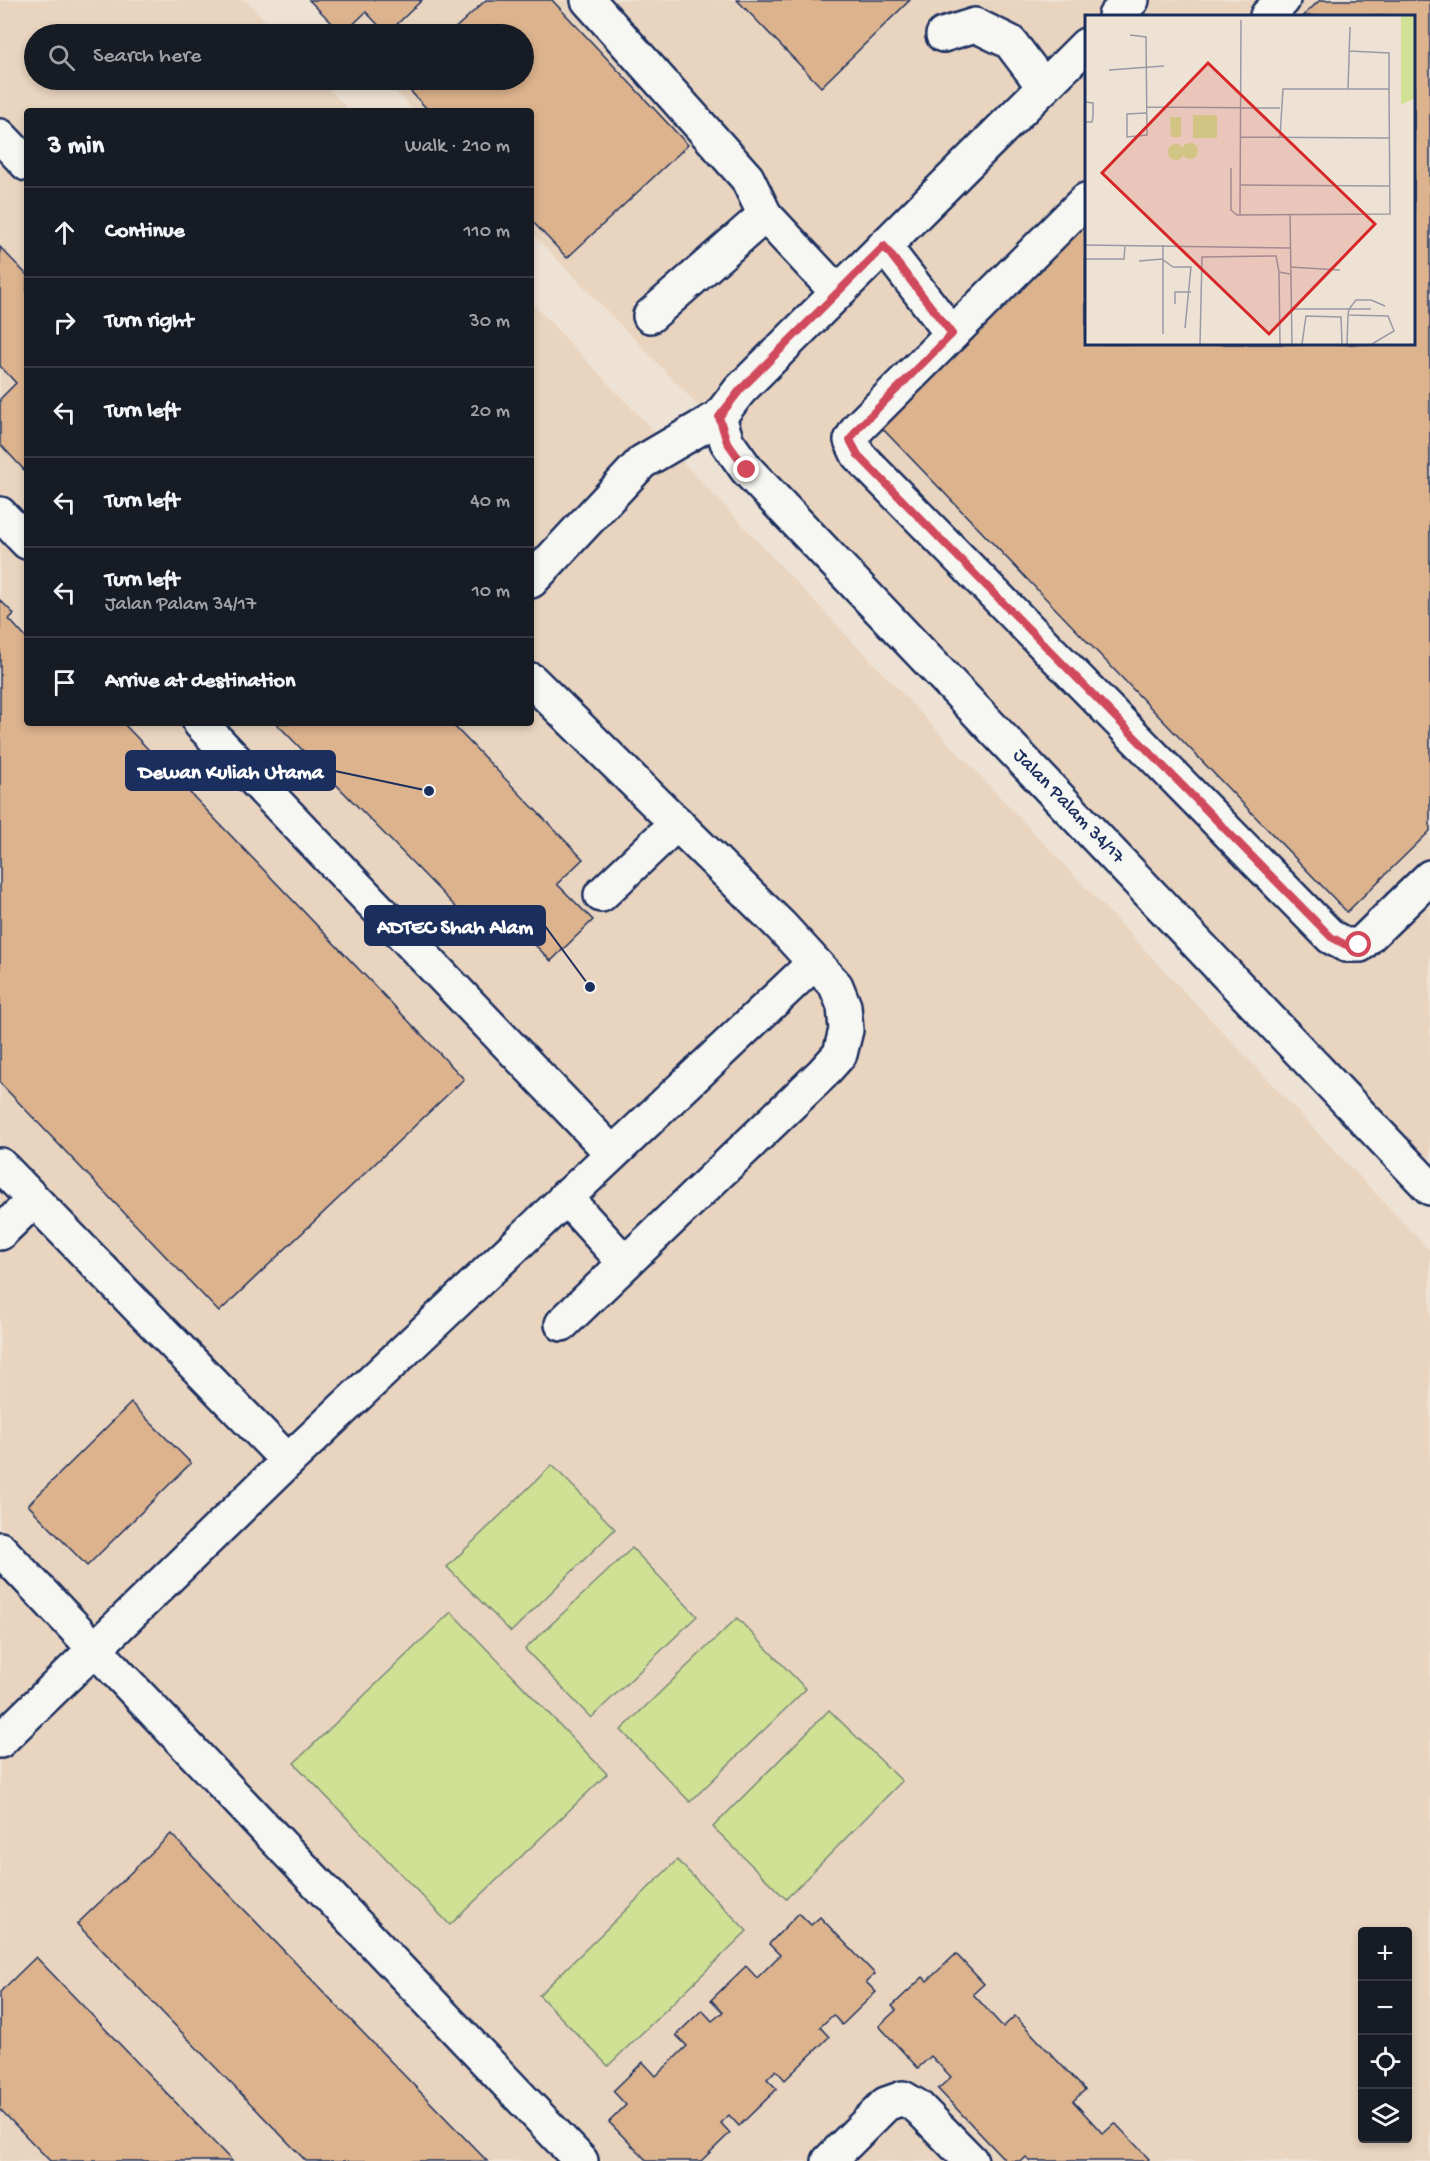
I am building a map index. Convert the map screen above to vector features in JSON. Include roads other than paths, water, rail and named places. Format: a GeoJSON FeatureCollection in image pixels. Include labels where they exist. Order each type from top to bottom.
{"type":"FeatureCollection","features":[{"type":"Feature","properties":{"kind":"street"},"geometry":{"type":"LineString","coordinates":[[588,0],[747,178],[765,215],[837,292]]}},
{"type":"Feature","properties":{"kind":"street"},"geometry":{"type":"LineString","coordinates":[[1268,15],[1283,0]]}},
{"type":"Feature","properties":{"kind":"street"},"geometry":{"type":"LineString","coordinates":[[943,35],[975,25],[1010,42],[1044,87]]}},
{"type":"Feature","properties":{"kind":"street"},"geometry":{"type":"LineString","coordinates":[[534,578],[642,462],[719,417],[740,390],[1085,46]]}},
{"type":"Feature","properties":{"kind":"street"},"geometry":{"type":"LineString","coordinates":[[0,136],[24,161]]}},
{"type":"Feature","properties":{"kind":"street"},"geometry":{"type":"LineString","coordinates":[[1085,201],[858,428],[850,440],[858,455],[1331,937],[1346,945],[1359,945],[1430,877]]}},
{"type":"Feature","properties":{"kind":"street"},"geometry":{"type":"LineString","coordinates":[[650,316],[765,215]]}},
{"type":"Feature","properties":{"kind":"street"},"geometry":{"type":"LineString","coordinates":[[884,246],[952,334]]}},
{"type":"Feature","properties":{"kind":"street","name":"Jalan Palam 34/17"},"geometry":{"type":"LineString","coordinates":[[719,417],[727,442],[747,470],[1430,1188]]}},
{"type":"Feature","properties":{"kind":"street"},"geometry":{"type":"LineString","coordinates":[[0,513],[24,539]]}},
{"type":"Feature","properties":{"kind":"street"},"geometry":{"type":"LineString","coordinates":[[534,683],[677,823],[836,986],[844,1006],[846,1030],[840,1054],[822,1074],[562,1324]]}},
{"type":"Feature","properties":{"kind":"street"},"geometry":{"type":"LineString","coordinates":[[203,726],[612,1153]]}},
{"type":"Feature","properties":{"kind":"street"},"geometry":{"type":"LineString","coordinates":[[601,895],[677,823]]}},
{"type":"Feature","properties":{"kind":"street"},"geometry":{"type":"LineString","coordinates":[[0,1742],[288,1461],[814,963]]}},
{"type":"Feature","properties":{"kind":"street"},"geometry":{"type":"LineString","coordinates":[[0,1165],[288,1461]]}},
{"type":"Feature","properties":{"kind":"street"},"geometry":{"type":"LineString","coordinates":[[565,1197],[625,1263]]}},
{"type":"Feature","properties":{"kind":"street"},"geometry":{"type":"LineString","coordinates":[[0,1233],[34,1200]]}},
{"type":"Feature","properties":{"kind":"street"},"geometry":{"type":"LineString","coordinates":[[0,1549],[581,2161]]}},
{"type":"Feature","properties":{"kind":"street"},"geometry":{"type":"LineString","coordinates":[[829,2161],[886,2104],[903,2098],[918,2107],[971,2161]]}},
{"type":"Feature","properties":{"kind":"place","name":"Dewan Kuliah Utama"},"geometry":{"type":"Point","coordinates":[429,791]}},
{"type":"Feature","properties":{"kind":"place","name":"ADTEC Shah Alam"},"geometry":{"type":"Point","coordinates":[590,987]}}]}
